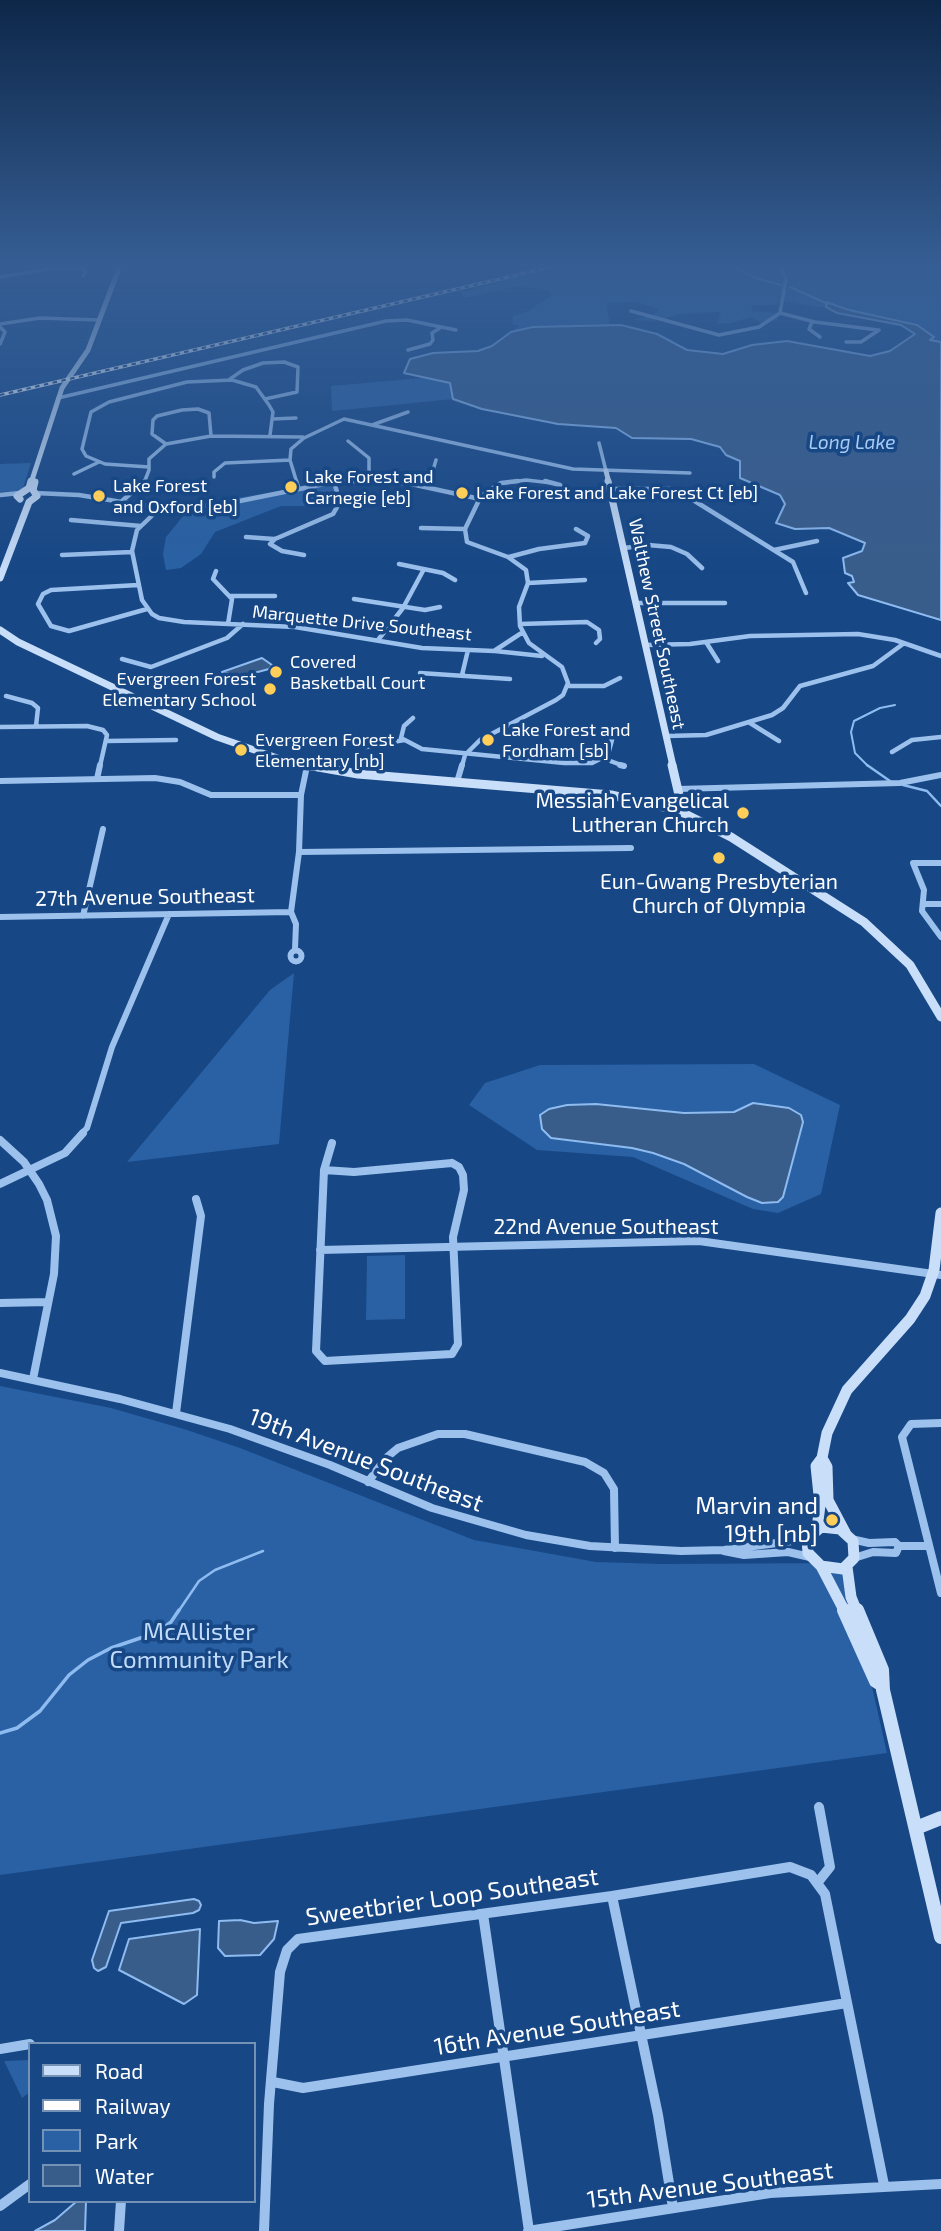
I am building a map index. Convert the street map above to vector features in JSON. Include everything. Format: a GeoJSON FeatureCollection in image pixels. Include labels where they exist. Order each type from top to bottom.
{"type":"FeatureCollection","features":[{"type":"Feature","properties":{"kind":"street"},"geometry":{"type":"LineString","coordinates":[[20,496],[29,488],[58,398],[76,367]]}},
{"type":"Feature","properties":{"kind":"street"},"geometry":{"type":"LineString","coordinates":[[58,398],[190,367]]}},
{"type":"Feature","properties":{"kind":"street"},"geometry":{"type":"LineString","coordinates":[[229,379],[251,367]]}},
{"type":"Feature","properties":{"kind":"street"},"geometry":{"type":"LineString","coordinates":[[265,399],[289,396],[299,390],[298,367]]}},
{"type":"Feature","properties":{"kind":"street"},"geometry":{"type":"LineString","coordinates":[[149,467],[99,462],[86,456],[82,449],[89,416],[99,407],[187,382],[229,379],[256,387],[265,399],[273,412],[270,435]]}},
{"type":"Feature","properties":{"kind":"street"},"geometry":{"type":"LineString","coordinates":[[166,444],[152,434],[154,418],[182,410],[200,407],[211,415],[211,436]]}},
{"type":"Feature","properties":{"kind":"street"},"geometry":{"type":"LineString","coordinates":[[371,425],[408,412]]}},
{"type":"Feature","properties":{"kind":"street"},"geometry":{"type":"LineString","coordinates":[[272,419],[296,418]]}},
{"type":"Feature","properties":{"kind":"street"},"geometry":{"type":"LineString","coordinates":[[298,487],[290,460],[291,449],[304,438],[344,419],[573,469],[690,473]]}},
{"type":"Feature","properties":{"kind":"street"},"geometry":{"type":"LineString","coordinates":[[121,501],[144,483],[151,456],[166,444],[211,436],[270,435],[304,438]]}},
{"type":"Feature","properties":{"kind":"street"},"geometry":{"type":"LineString","coordinates":[[348,441],[369,458],[369,480]]}},
{"type":"Feature","properties":{"kind":"street","name":"Walthew Street Southeast"},"geometry":{"type":"LineString","coordinates":[[599,443],[683,812]]}},
{"type":"Feature","properties":{"kind":"street"},"geometry":{"type":"LineString","coordinates":[[0,578],[34,496],[40,457]]}},
{"type":"Feature","properties":{"kind":"street"},"geometry":{"type":"LineString","coordinates":[[214,477],[214,472],[225,463],[290,460]]}},
{"type":"Feature","properties":{"kind":"street"},"geometry":{"type":"LineString","coordinates":[[419,485],[430,477],[436,460]]}},
{"type":"Feature","properties":{"kind":"street"},"geometry":{"type":"LineString","coordinates":[[74,474],[99,462]]}},
{"type":"Feature","properties":{"kind":"street"},"geometry":{"type":"LineString","coordinates":[[507,473],[513,480]]}},
{"type":"Feature","properties":{"kind":"street"},"geometry":{"type":"LineString","coordinates":[[0,496],[84,496],[161,507],[220,505],[298,487],[369,480],[419,485],[480,499]]}},
{"type":"Feature","properties":{"kind":"street"},"geometry":{"type":"LineString","coordinates":[[457,782],[465,755],[485,736],[556,700],[567,687],[566,673],[529,643],[520,624],[519,607],[528,583],[526,570],[509,557],[467,542],[465,529],[480,499],[492,486],[513,480],[547,481],[560,485],[566,493]]}},
{"type":"Feature","properties":{"kind":"street"},"geometry":{"type":"LineString","coordinates":[[246,537],[275,538],[333,514],[340,502],[334,482]]}},
{"type":"Feature","properties":{"kind":"street"},"geometry":{"type":"LineString","coordinates":[[611,489],[670,489],[793,562],[806,593]]}},
{"type":"Feature","properties":{"kind":"street"},"geometry":{"type":"LineString","coordinates":[[16,535],[24,505],[20,496]]}},
{"type":"Feature","properties":{"kind":"street"},"geometry":{"type":"LineString","coordinates":[[138,585],[51,590],[43,594],[38,604],[51,626],[69,631],[147,608],[138,585],[132,541],[141,526],[161,507]]}},
{"type":"Feature","properties":{"kind":"street"},"geometry":{"type":"LineString","coordinates":[[71,520],[141,526]]}},
{"type":"Feature","properties":{"kind":"street"},"geometry":{"type":"LineString","coordinates":[[421,528],[465,529]]}},
{"type":"Feature","properties":{"kind":"street"},"geometry":{"type":"LineString","coordinates":[[509,557],[539,549],[585,543],[588,536],[576,529]]}},
{"type":"Feature","properties":{"kind":"street"},"geometry":{"type":"LineString","coordinates":[[275,538],[270,544],[282,551],[304,555]]}},
{"type":"Feature","properties":{"kind":"street"},"geometry":{"type":"LineString","coordinates":[[774,550],[817,541]]}},
{"type":"Feature","properties":{"kind":"street"},"geometry":{"type":"LineString","coordinates":[[624,548],[648,545],[671,547],[687,554],[702,568]]}},
{"type":"Feature","properties":{"kind":"street"},"geometry":{"type":"LineString","coordinates":[[62,555],[132,552]]}},
{"type":"Feature","properties":{"kind":"street"},"geometry":{"type":"LineString","coordinates":[[399,564],[443,572],[455,580]]}},
{"type":"Feature","properties":{"kind":"street"},"geometry":{"type":"LineString","coordinates":[[378,640],[403,608],[424,569]]}},
{"type":"Feature","properties":{"kind":"street"},"geometry":{"type":"LineString","coordinates":[[216,570],[213,579],[230,596],[233,608],[228,624]]}},
{"type":"Feature","properties":{"kind":"street"},"geometry":{"type":"LineString","coordinates":[[528,583],[585,580]]}},
{"type":"Feature","properties":{"kind":"street"},"geometry":{"type":"LineString","coordinates":[[230,596],[275,596]]}},
{"type":"Feature","properties":{"kind":"street"},"geometry":{"type":"LineString","coordinates":[[354,599],[403,608],[440,607]]}},
{"type":"Feature","properties":{"kind":"street"},"geometry":{"type":"LineString","coordinates":[[636,603],[724,603]]}},
{"type":"Feature","properties":{"kind":"street","name":"Marquette Drive Southeast"},"geometry":{"type":"LineString","coordinates":[[147,608],[152,614],[168,620],[310,629],[422,648],[494,651],[547,657]]}},
{"type":"Feature","properties":{"kind":"street"},"geometry":{"type":"LineString","coordinates":[[520,624],[587,622],[599,630],[600,639],[596,643]]}},
{"type":"Feature","properties":{"kind":"street"},"geometry":{"type":"LineString","coordinates":[[122,659],[151,667],[227,639],[243,624]]}},
{"type":"Feature","properties":{"kind":"street"},"geometry":{"type":"LineString","coordinates":[[0,630],[18,642],[221,739],[259,754],[307,766],[358,774],[611,795],[652,802],[683,812],[753,850],[864,922],[909,965],[941,1017]]}},
{"type":"Feature","properties":{"kind":"street","name":"Marquette Drive Southeast"},"geometry":{"type":"LineString","coordinates":[[494,651],[523,632]]}},
{"type":"Feature","properties":{"kind":"street"},"geometry":{"type":"LineString","coordinates":[[645,645],[763,636],[858,634],[886,638],[941,656]]}},
{"type":"Feature","properties":{"kind":"street"},"geometry":{"type":"LineString","coordinates":[[706,642],[718,661]]}},
{"type":"Feature","properties":{"kind":"street"},"geometry":{"type":"LineString","coordinates":[[666,736],[706,735],[750,723],[780,710],[800,686],[873,666],[903,644]]}},
{"type":"Feature","properties":{"kind":"street"},"geometry":{"type":"LineString","coordinates":[[462,675],[468,650]]}},
{"type":"Feature","properties":{"kind":"street"},"geometry":{"type":"LineString","coordinates":[[420,673],[510,679]]}},
{"type":"Feature","properties":{"kind":"street"},"geometry":{"type":"LineString","coordinates":[[567,687],[604,686],[620,678]]}},
{"type":"Feature","properties":{"kind":"street"},"geometry":{"type":"LineString","coordinates":[[6,696],[38,708],[36,726]]}},
{"type":"Feature","properties":{"kind":"street"},"geometry":{"type":"LineString","coordinates":[[413,718],[404,726],[401,738],[422,749],[577,764],[592,763],[608,751],[612,740],[605,730]]}},
{"type":"Feature","properties":{"kind":"street"},"geometry":{"type":"LineString","coordinates":[[750,723],[779,741]]}},
{"type":"Feature","properties":{"kind":"street"},"geometry":{"type":"LineString","coordinates":[[0,727],[96,726],[107,735],[97,779]]}},
{"type":"Feature","properties":{"kind":"street"},"geometry":{"type":"LineString","coordinates":[[892,752],[912,740],[941,737]]}},
{"type":"Feature","properties":{"kind":"street"},"geometry":{"type":"LineString","coordinates":[[106,741],[176,740]]}},
{"type":"Feature","properties":{"kind":"street"},"geometry":{"type":"LineString","coordinates":[[366,747],[404,740]]}},
{"type":"Feature","properties":{"kind":"street"},"geometry":{"type":"LineString","coordinates":[[601,758],[624,766]]}},
{"type":"Feature","properties":{"kind":"street"},"geometry":{"type":"LineString","coordinates":[[295,948],[296,924],[291,912],[299,852],[301,795],[307,766]]}},
{"type":"Feature","properties":{"kind":"street"},"geometry":{"type":"LineString","coordinates":[[678,789],[900,783],[941,775]]}},
{"type":"Feature","properties":{"kind":"street"},"geometry":{"type":"LineString","coordinates":[[0,780],[167,779],[211,795],[301,795]]}},
{"type":"Feature","properties":{"kind":"street"},"geometry":{"type":"LineString","coordinates":[[83,916],[103,830]]}},
{"type":"Feature","properties":{"kind":"street"},"geometry":{"type":"LineString","coordinates":[[299,852],[631,848]]}},
{"type":"Feature","properties":{"kind":"street"},"geometry":{"type":"LineString","coordinates":[[941,863],[913,863],[924,890],[922,911],[941,937]]}},
{"type":"Feature","properties":{"kind":"street"},"geometry":{"type":"LineString","coordinates":[[923,905],[941,904]]}},
{"type":"Feature","properties":{"kind":"street","name":"27th Avenue Southeast"},"geometry":{"type":"LineString","coordinates":[[0,917],[291,912]]}},
{"type":"Feature","properties":{"kind":"street"},"geometry":{"type":"LineString","coordinates":[[0,1184],[65,1153],[87,1128],[112,1047],[169,914]]}},
{"type":"Feature","properties":{"kind":"street"},"geometry":{"type":"LineString","coordinates":[[0,1140],[31,1171],[47,1200],[56,1236],[55,1265],[33,1379]]}},
{"type":"Feature","properties":{"kind":"street"},"geometry":{"type":"LineString","coordinates":[[324,1171],[354,1172],[456,1165],[463,1175],[454,1247],[458,1344],[452,1354],[325,1360],[319,1357],[316,1351],[324,1171],[332,1143]]}},
{"type":"Feature","properties":{"kind":"street"},"geometry":{"type":"LineString","coordinates":[[176,1413],[201,1216],[196,1199]]}},
{"type":"Feature","properties":{"kind":"street"},"geometry":{"type":"LineString","coordinates":[[724,1550],[807,1539],[817,1529],[820,1505],[816,1466],[822,1458],[829,1425],[847,1390],[910,1320],[937,1274],[941,1213]]}},
{"type":"Feature","properties":{"kind":"street","name":"22nd Avenue Southeast"},"geometry":{"type":"LineString","coordinates":[[320,1250],[699,1241],[937,1274]]}},
{"type":"Feature","properties":{"kind":"street"},"geometry":{"type":"LineString","coordinates":[[0,1303],[48,1302]]}},
{"type":"Feature","properties":{"kind":"street","name":"19th Avenue Southeast"},"geometry":{"type":"LineString","coordinates":[[0,1373],[176,1413],[287,1448],[432,1508],[494,1527],[558,1541],[615,1548],[724,1550]]}},
{"type":"Feature","properties":{"kind":"street"},"geometry":{"type":"LineString","coordinates":[[941,1423],[911,1424],[902,1437],[941,1592]]}},
{"type":"Feature","properties":{"kind":"street"},"geometry":{"type":"LineString","coordinates":[[368,1482],[386,1458],[398,1448],[421,1438],[447,1433],[473,1436],[585,1462],[604,1473],[614,1489],[615,1548]]}},
{"type":"Feature","properties":{"kind":"street"},"geometry":{"type":"LineString","coordinates":[[822,1458],[827,1467],[827,1490],[832,1511],[855,1547],[851,1563],[851,1597],[880,1661],[883,1685],[941,1937]]}},
{"type":"Feature","properties":{"kind":"street"},"geometry":{"type":"LineString","coordinates":[[817,1529],[835,1527],[848,1536],[869,1543],[895,1542],[899,1546],[929,1546]]}},
{"type":"Feature","properties":{"kind":"street"},"geometry":{"type":"LineString","coordinates":[[807,1539],[807,1549],[857,1636],[876,1681],[883,1685]]}},
{"type":"Feature","properties":{"kind":"street"},"geometry":{"type":"LineString","coordinates":[[724,1550],[744,1555],[788,1552],[838,1570],[873,1552],[896,1553],[899,1546]]}},
{"type":"Feature","properties":{"kind":"street"},"geometry":{"type":"LineString","coordinates":[[818,1807],[831,1867],[818,1882],[825,1894],[884,2185]]}},
{"type":"Feature","properties":{"kind":"street"},"geometry":{"type":"LineString","coordinates":[[916,1828],[941,1818]]}},
{"type":"Feature","properties":{"kind":"street","name":"Sweetbrier Loop Southeast"},"geometry":{"type":"LineString","coordinates":[[264,2231],[269,2104],[273,2082],[280,1972],[287,1950],[298,1939],[612,1896],[790,1867],[807,1872],[818,1882]]}},
{"type":"Feature","properties":{"kind":"street"},"geometry":{"type":"LineString","coordinates":[[612,1896],[658,2115],[673,2208]]}},
{"type":"Feature","properties":{"kind":"street"},"geometry":{"type":"LineString","coordinates":[[483,1914],[528,2231]]}},
{"type":"Feature","properties":{"kind":"street","name":"16th Avenue Southeast"},"geometry":{"type":"LineString","coordinates":[[273,2082],[303,2088],[847,2003]]}},
{"type":"Feature","properties":{"kind":"street"},"geometry":{"type":"LineString","coordinates":[[0,2049],[28,2044]]}},
{"type":"Feature","properties":{"kind":"street","name":"15th Avenue Southeast"},"geometry":{"type":"LineString","coordinates":[[528,2231],[770,2193],[941,2184]]}},
{"type":"Feature","properties":{"kind":"street"},"geometry":{"type":"LineString","coordinates":[[0,2206],[28,2185]]}},
{"type":"Feature","properties":{"kind":"street"},"geometry":{"type":"LineString","coordinates":[[119,2231],[121,2203]]}},
{"type":"Feature","properties":{"kind":"green space"},"geometry":{"type":"Polygon","coordinates":[[[422,378],[450,383],[453,399],[332,411],[331,386],[422,378]]]}},
{"type":"Feature","properties":{"kind":"green space"},"geometry":{"type":"Polygon","coordinates":[[[31,463],[22,491],[0,492],[0,464],[31,463]]]}},
{"type":"Feature","properties":{"kind":"green space"},"geometry":{"type":"Polygon","coordinates":[[[334,482],[339,506],[281,506],[215,532],[201,554],[181,568],[166,570],[163,554],[166,537],[184,515],[182,507],[334,482]]]}},
{"type":"Feature","properties":{"kind":"green space"},"geometry":{"type":"Polygon","coordinates":[[[294,973],[279,1144],[127,1162],[270,990],[294,973]]]}},
{"type":"Feature","properties":{"kind":"green space"},"geometry":{"type":"Polygon","coordinates":[[[754,1064],[840,1105],[821,1194],[778,1213],[753,1209],[633,1157],[537,1150],[469,1105],[485,1083],[540,1065],[754,1064]]]}},
{"type":"Feature","properties":{"kind":"green space"},"geometry":{"type":"Polygon","coordinates":[[[405,1255],[405,1319],[366,1320],[367,1256],[405,1255]]]}},
{"type":"Feature","properties":{"kind":"green space","name":"McAllister Community Park"},"geometry":{"type":"Polygon","coordinates":[[[0,1386],[111,1408],[184,1429],[240,1448],[474,1540],[596,1562],[844,1563],[887,1753],[0,1875],[0,1386]]]}},
{"type":"Feature","properties":{"kind":"green space"},"geometry":{"type":"Polygon","coordinates":[[[28,2060],[28,2094],[22,2098],[4,2061],[28,2060]]]}},
{"type":"Feature","properties":{"kind":"water","name":"Long Lake"},"geometry":{"type":"Polygon","coordinates":[[[407,367],[941,367],[941,620],[858,595],[848,583],[854,582],[852,576],[845,573],[843,558],[862,551],[865,543],[829,528],[795,529],[776,523],[785,504],[780,495],[740,478],[740,461],[726,455],[720,447],[691,439],[632,438],[616,428],[558,424],[482,409],[453,399],[450,383],[404,373],[407,367]]]}},
{"type":"Feature","properties":{"kind":"water"},"geometry":{"type":"Polygon","coordinates":[[[262,658],[272,665],[269,669],[239,677],[222,672],[262,658]]]}},
{"type":"Feature","properties":{"kind":"water"},"geometry":{"type":"Polygon","coordinates":[[[753,1103],[789,1108],[801,1115],[803,1122],[783,1197],[778,1202],[762,1203],[684,1164],[653,1153],[551,1138],[542,1129],[540,1115],[549,1109],[567,1105],[596,1104],[684,1113],[734,1112],[753,1103]]]}},
{"type":"Feature","properties":{"kind":"water"},"geometry":{"type":"Polygon","coordinates":[[[194,1899],[201,1905],[199,1910],[193,1913],[121,1923],[106,1967],[98,1971],[94,1968],[92,1960],[109,1911],[194,1899]]]}},
{"type":"Feature","properties":{"kind":"water"},"geometry":{"type":"Polygon","coordinates":[[[240,1920],[254,1923],[278,1921],[274,1939],[260,1955],[225,1956],[218,1948],[219,1921],[240,1920]]]}},
{"type":"Feature","properties":{"kind":"water"},"geometry":{"type":"Polygon","coordinates":[[[200,1929],[197,1995],[184,2004],[119,1970],[129,1939],[200,1929]]]}},
{"type":"Feature","properties":{"kind":"water"},"geometry":{"type":"Polygon","coordinates":[[[75,2203],[86,2203],[85,2231],[35,2231],[55,2220],[75,2203]]]}},
{"type":"Feature","properties":{"kind":"waterway"},"geometry":{"type":"LineString","coordinates":[[867,765],[855,753],[851,732],[854,721],[880,708],[895,705]]}},
{"type":"Feature","properties":{"kind":"waterway"},"geometry":{"type":"LineString","coordinates":[[867,765],[890,781]]}},
{"type":"Feature","properties":{"kind":"waterway"},"geometry":{"type":"LineString","coordinates":[[903,785],[927,791],[941,806]]}},
{"type":"Feature","properties":{"kind":"waterway"},"geometry":{"type":"LineString","coordinates":[[178,1612],[199,1581],[215,1570],[263,1551]]}},
{"type":"Feature","properties":{"kind":"waterway"},"geometry":{"type":"LineString","coordinates":[[0,1733],[17,1728],[40,1711],[69,1675],[88,1660],[111,1648],[158,1632],[171,1622],[179,1610]]}},
{"type":"Feature","properties":{"kind":"railway"},"geometry":{"type":"LineString","coordinates":[[0,395],[120,367]]}},
{"type":"Feature","properties":{"kind":"place","name":"Lake Forest and Carnegie [eb]"},"geometry":{"type":"Point","coordinates":[291,487]}},
{"type":"Feature","properties":{"kind":"place","name":"Lake Forest and Lake Forest Ct [eb]"},"geometry":{"type":"Point","coordinates":[462,493]}},
{"type":"Feature","properties":{"kind":"place","name":"Lake Forest and Oxford [eb]"},"geometry":{"type":"Point","coordinates":[99,496]}},
{"type":"Feature","properties":{"kind":"place","name":"Covered Basketball Court"},"geometry":{"type":"Point","coordinates":[276,672]}},
{"type":"Feature","properties":{"kind":"place","name":"Evergreen Forest Elementary School"},"geometry":{"type":"Point","coordinates":[270,689]}},
{"type":"Feature","properties":{"kind":"place","name":"Lake Forest and Fordham [sb]"},"geometry":{"type":"Point","coordinates":[488,740]}},
{"type":"Feature","properties":{"kind":"place","name":"Evergreen Forest Elementary [nb]"},"geometry":{"type":"Point","coordinates":[241,750]}},
{"type":"Feature","properties":{"kind":"place","name":"Messiah Evangelical Lutheran Church"},"geometry":{"type":"Point","coordinates":[743,813]}},
{"type":"Feature","properties":{"kind":"place","name":"Eun-Gwang Presbyterian Church of Olympia"},"geometry":{"type":"Point","coordinates":[719,858]}},
{"type":"Feature","properties":{"kind":"place","name":"Marvin and 19th [nb]"},"geometry":{"type":"Point","coordinates":[832,1520]}}]}
